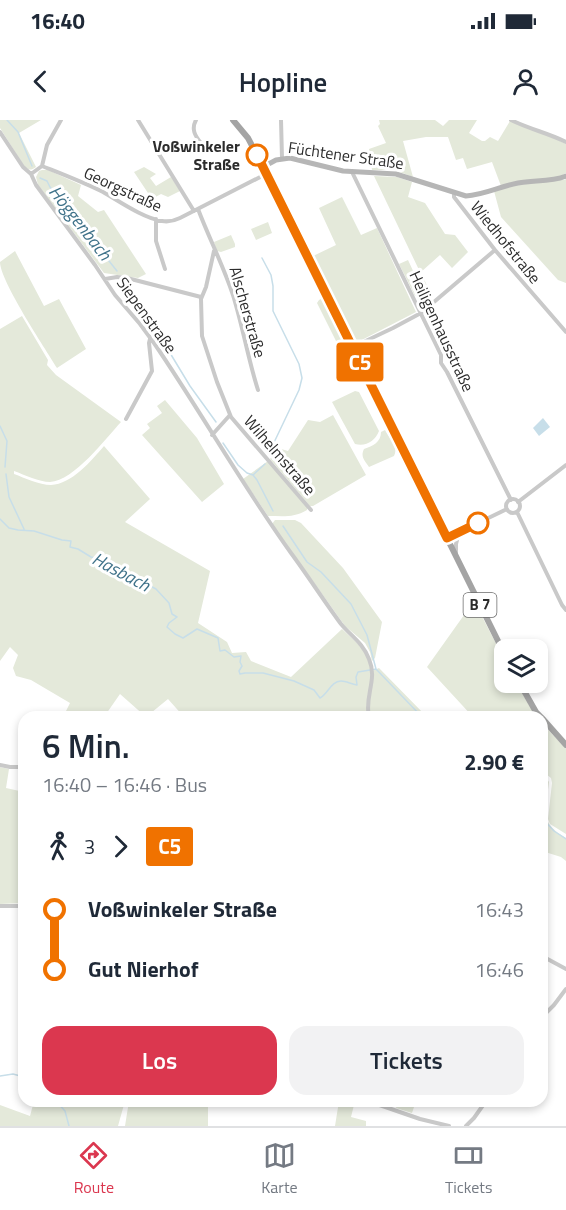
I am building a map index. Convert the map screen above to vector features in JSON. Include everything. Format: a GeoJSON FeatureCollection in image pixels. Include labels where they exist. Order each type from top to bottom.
{"type":"FeatureCollection","features":[{"type":"Feature","properties":{"kind":"main road","name":"B 7"},"geometry":{"type":"LineString","coordinates":[[233,120],[248,138],[265,171],[497,639]]}},
{"type":"Feature","properties":{"kind":"main road"},"geometry":{"type":"LineString","coordinates":[[525,693],[535,711]]}},
{"type":"Feature","properties":{"kind":"main road"},"geometry":{"type":"LineString","coordinates":[[548,726],[566,745]]}},
{"type":"Feature","properties":{"kind":"street"},"geometry":{"type":"LineString","coordinates":[[31,174],[42,166],[47,145],[61,120]]}},
{"type":"Feature","properties":{"kind":"street","name":"Alscherstraße"},"geometry":{"type":"LineString","coordinates":[[138,120],[196,210],[214,251],[221,261],[234,299],[258,390]]}},
{"type":"Feature","properties":{"kind":"street"},"geometry":{"type":"LineString","coordinates":[[196,120],[193,129],[201,143]]}},
{"type":"Feature","properties":{"kind":"street"},"geometry":{"type":"LineString","coordinates":[[281,120],[282,158]]}},
{"type":"Feature","properties":{"kind":"street"},"geometry":{"type":"LineString","coordinates":[[511,120],[566,142]]}},
{"type":"Feature","properties":{"kind":"street","name":"Siepenstraße"},"geometry":{"type":"LineString","coordinates":[[0,132],[115,295],[150,338],[266,519],[342,625],[362,645],[373,672],[368,711]]}},
{"type":"Feature","properties":{"kind":"street","name":"Füchtener Straße"},"geometry":{"type":"LineString","coordinates":[[265,171],[276,160],[294,159],[331,169],[396,174],[470,196],[518,183],[554,180],[566,176]]}},
{"type":"Feature","properties":{"kind":"street","name":"Georgstraße"},"geometry":{"type":"LineString","coordinates":[[42,166],[103,193],[119,203],[163,221],[174,221],[265,171]]}},
{"type":"Feature","properties":{"kind":"street","name":"Heiligenhausstraße"},"geometry":{"type":"LineString","coordinates":[[352,172],[441,355],[441,363],[511,500]]}},
{"type":"Feature","properties":{"kind":"street","name":"Wiedhofstraße"},"geometry":{"type":"LineString","coordinates":[[454,193],[454,197],[495,250],[566,332]]}},
{"type":"Feature","properties":{"kind":"street"},"geometry":{"type":"LineString","coordinates":[[156,219],[156,238],[165,270]]}},
{"type":"Feature","properties":{"kind":"street"},"geometry":{"type":"LineString","coordinates":[[352,347],[421,313],[495,250]]}},
{"type":"Feature","properties":{"kind":"street","name":"Wilhelmstraße"},"geometry":{"type":"LineString","coordinates":[[214,251],[206,287],[201,297],[203,340],[212,368],[230,415],[311,510]]}},
{"type":"Feature","properties":{"kind":"street"},"geometry":{"type":"LineString","coordinates":[[105,279],[127,278],[201,297]]}},
{"type":"Feature","properties":{"kind":"street"},"geometry":{"type":"LineString","coordinates":[[126,418],[152,373],[150,338]]}},
{"type":"Feature","properties":{"kind":"street","name":"Wilhelmstraße"},"geometry":{"type":"LineString","coordinates":[[212,435],[230,415]]}},
{"type":"Feature","properties":{"kind":"street"},"geometry":{"type":"LineString","coordinates":[[518,502],[566,465]]}},
{"type":"Feature","properties":{"kind":"street"},"geometry":{"type":"LineString","coordinates":[[507,509],[507,504],[511,500],[518,502]]}},
{"type":"Feature","properties":{"kind":"street"},"geometry":{"type":"LineString","coordinates":[[517,512],[520,507],[518,502]]}},
{"type":"Feature","properties":{"kind":"street"},"geometry":{"type":"LineString","coordinates":[[507,509],[511,513],[517,512]]}},
{"type":"Feature","properties":{"kind":"street"},"geometry":{"type":"LineString","coordinates":[[447,538],[507,509]]}},
{"type":"Feature","properties":{"kind":"street"},"geometry":{"type":"LineString","coordinates":[[517,512],[566,610]]}},
{"type":"Feature","properties":{"kind":"street"},"geometry":{"type":"LineString","coordinates":[[457,558],[459,532]]}},
{"type":"Feature","properties":{"kind":"street"},"geometry":{"type":"LineString","coordinates":[[0,765],[18,767]]}},
{"type":"Feature","properties":{"kind":"street"},"geometry":{"type":"LineString","coordinates":[[0,906],[18,906]]}},
{"type":"Feature","properties":{"kind":"street"},"geometry":{"type":"LineString","coordinates":[[548,959],[566,969]]}},
{"type":"Feature","properties":{"kind":"street"},"geometry":{"type":"LineString","coordinates":[[548,1011],[566,989]]}},
{"type":"Feature","properties":{"kind":"street"},"geometry":{"type":"LineString","coordinates":[[385,1107],[449,1126]]}},
{"type":"Feature","properties":{"kind":"street"},"geometry":{"type":"LineString","coordinates":[[466,1126],[482,1107]]}},
{"type":"Feature","properties":{"kind":"shaded area"},"geometry":{"type":"Polygon","coordinates":[[[0,120],[41,120],[19,133],[36,167],[30,170],[24,166],[0,128],[0,120]]]}},
{"type":"Feature","properties":{"kind":"shaded area"},"geometry":{"type":"Polygon","coordinates":[[[379,120],[435,120],[443,126],[449,120],[477,120],[469,133],[482,141],[490,137],[498,141],[510,121],[566,144],[566,173],[559,177],[501,186],[492,162],[467,169],[463,158],[456,160],[448,137],[426,137],[403,141],[413,177],[395,170],[372,170],[369,149],[386,143],[378,126],[379,120]]]}},
{"type":"Feature","properties":{"kind":"shaded area"},"geometry":{"type":"Polygon","coordinates":[[[144,167],[156,174],[150,178],[156,186],[171,177],[180,191],[168,197],[161,194],[152,199],[134,172],[144,167]]]}},
{"type":"Feature","properties":{"kind":"shaded area"},"geometry":{"type":"Polygon","coordinates":[[[42,170],[48,170],[81,185],[78,196],[98,212],[104,210],[146,274],[138,278],[104,273],[38,185],[36,177],[42,170]]]}},
{"type":"Feature","properties":{"kind":"shaded area"},"geometry":{"type":"Polygon","coordinates":[[[374,176],[397,177],[412,182],[408,197],[425,203],[445,234],[455,235],[468,252],[452,268],[440,255],[421,272],[428,288],[415,296],[399,264],[408,260],[415,275],[420,272],[374,176]]]}},
{"type":"Feature","properties":{"kind":"shaded area"},"geometry":{"type":"Polygon","coordinates":[[[566,178],[566,283],[558,280],[501,217],[494,191],[509,186],[565,180],[566,178]]]}},
{"type":"Feature","properties":{"kind":"shaded area"},"geometry":{"type":"Polygon","coordinates":[[[342,197],[361,235],[377,228],[416,312],[354,344],[311,257],[336,245],[319,208],[342,197]]]}},
{"type":"Feature","properties":{"kind":"shaded area"},"geometry":{"type":"Polygon","coordinates":[[[268,222],[272,233],[256,240],[251,229],[268,222]]]}},
{"type":"Feature","properties":{"kind":"shaded area"},"geometry":{"type":"Polygon","coordinates":[[[231,235],[235,247],[221,252],[217,251],[214,242],[231,235]]]}},
{"type":"Feature","properties":{"kind":"shaded area"},"geometry":{"type":"Polygon","coordinates":[[[15,251],[44,306],[59,299],[86,349],[57,368],[15,299],[2,271],[0,262],[15,251]]]}},
{"type":"Feature","properties":{"kind":"shaded area"},"geometry":{"type":"Polygon","coordinates":[[[324,297],[348,347],[341,351],[317,303],[324,297]]]}},
{"type":"Feature","properties":{"kind":"shaded area"},"geometry":{"type":"Polygon","coordinates":[[[22,316],[48,360],[47,365],[56,375],[121,422],[89,458],[59,480],[46,482],[14,471],[14,474],[42,484],[59,484],[80,471],[104,446],[150,499],[125,522],[210,571],[198,623],[227,642],[232,653],[246,652],[251,661],[291,677],[342,629],[364,652],[372,671],[379,668],[421,711],[179,711],[168,699],[153,711],[139,711],[120,694],[108,711],[66,711],[70,703],[31,680],[16,676],[13,668],[18,655],[10,647],[0,661],[0,329],[22,316]]]}},
{"type":"Feature","properties":{"kind":"shaded area"},"geometry":{"type":"Polygon","coordinates":[[[355,391],[359,392],[379,431],[373,440],[363,445],[355,444],[332,402],[355,391]]]}},
{"type":"Feature","properties":{"kind":"shaded area"},"geometry":{"type":"Polygon","coordinates":[[[165,400],[197,438],[224,484],[202,502],[142,435],[150,428],[147,424],[162,413],[157,406],[165,400]]]}},
{"type":"Feature","properties":{"kind":"shaded area"},"geometry":{"type":"Polygon","coordinates":[[[333,415],[366,475],[310,506],[270,459],[278,448],[288,451],[308,420],[320,422],[333,415]]]}},
{"type":"Feature","properties":{"kind":"shaded area"},"geometry":{"type":"Polygon","coordinates":[[[385,430],[394,446],[394,456],[369,467],[363,457],[364,449],[376,443],[381,432],[385,430]]]}},
{"type":"Feature","properties":{"kind":"shaded area"},"geometry":{"type":"Polygon","coordinates":[[[268,461],[307,507],[307,510],[293,515],[268,516],[243,479],[268,461]]]}},
{"type":"Feature","properties":{"kind":"shaded area"},"geometry":{"type":"Polygon","coordinates":[[[275,520],[295,520],[301,523],[343,568],[382,622],[375,658],[372,661],[365,643],[345,626],[272,524],[275,520]]]}},
{"type":"Feature","properties":{"kind":"shaded area"},"geometry":{"type":"Polygon","coordinates":[[[474,601],[494,640],[494,693],[522,693],[532,711],[467,711],[427,667],[474,601]]]}},
{"type":"Feature","properties":{"kind":"shaded area"},"geometry":{"type":"Polygon","coordinates":[[[548,730],[566,749],[566,834],[550,824],[548,819],[551,778],[548,776],[548,730]]]}},
{"type":"Feature","properties":{"kind":"shaded area"},"geometry":{"type":"Polygon","coordinates":[[[0,767],[9,769],[6,788],[18,791],[18,903],[0,904],[0,767]]]}},
{"type":"Feature","properties":{"kind":"shaded area"},"geometry":{"type":"Polygon","coordinates":[[[548,821],[557,832],[566,838],[566,861],[548,853],[548,821]]]}},
{"type":"Feature","properties":{"kind":"shaded area"},"geometry":{"type":"Polygon","coordinates":[[[0,1105],[30,1116],[32,1107],[123,1107],[118,1126],[0,1126],[0,1105]]]}},
{"type":"Feature","properties":{"kind":"shaded area"},"geometry":{"type":"Polygon","coordinates":[[[128,1107],[208,1107],[208,1126],[125,1126],[128,1107]]]}},
{"type":"Feature","properties":{"kind":"shaded area"},"geometry":{"type":"Polygon","coordinates":[[[338,1107],[354,1107],[351,1117],[366,1121],[366,1126],[335,1126],[338,1107]]]}},
{"type":"Feature","properties":{"kind":"shaded area"},"geometry":{"type":"Polygon","coordinates":[[[396,1107],[414,1107],[412,1113],[396,1107]]]}},
{"type":"Feature","properties":{"kind":"water"},"geometry":{"type":"Polygon","coordinates":[[[543,418],[550,427],[539,436],[533,428],[543,418]]]}},
{"type":"Feature","properties":{"kind":"waterway","name":"Höggenbach"},"geometry":{"type":"LineString","coordinates":[[7,120],[18,132],[32,166]]}},
{"type":"Feature","properties":{"kind":"waterway","name":"Höggenbach"},"geometry":{"type":"LineString","coordinates":[[40,178],[47,181],[117,271]]}},
{"type":"Feature","properties":{"kind":"waterway"},"geometry":{"type":"LineString","coordinates":[[262,258],[271,275],[273,311],[299,364],[302,378],[299,390],[269,453]]}},
{"type":"Feature","properties":{"kind":"waterway"},"geometry":{"type":"LineString","coordinates":[[121,282],[125,292],[142,307],[156,331]]}},
{"type":"Feature","properties":{"kind":"waterway","name":"Höggenbach"},"geometry":{"type":"LineString","coordinates":[[167,348],[190,386],[216,422]]}},
{"type":"Feature","properties":{"kind":"waterway"},"geometry":{"type":"LineString","coordinates":[[0,426],[7,441],[5,467]]}},
{"type":"Feature","properties":{"kind":"waterway","name":"Höggenbach"},"geometry":{"type":"LineString","coordinates":[[223,443],[238,465],[257,480],[273,511]]}},
{"type":"Feature","properties":{"kind":"waterway"},"geometry":{"type":"LineString","coordinates":[[253,475],[265,464]]}},
{"type":"Feature","properties":{"kind":"waterway"},"geometry":{"type":"LineString","coordinates":[[6,474],[9,497],[24,529]]}},
{"type":"Feature","properties":{"kind":"waterway","name":"Hasbach"},"geometry":{"type":"LineString","coordinates":[[0,519],[9,528],[34,531],[71,541],[70,547],[91,557],[104,560],[156,589],[169,603],[172,614],[177,617],[167,627],[183,638],[197,629],[218,638],[220,651],[225,650],[234,657],[241,656],[240,674],[263,673],[294,681],[314,690],[320,698],[332,685],[343,681],[357,685],[358,672],[376,669]]}},
{"type":"Feature","properties":{"kind":"waterway"},"geometry":{"type":"LineString","coordinates":[[283,526],[307,562],[321,572],[351,604],[367,635],[376,669],[416,711]]}},
{"type":"Feature","properties":{"kind":"waterway","name":"Hasbach"},"geometry":{"type":"LineString","coordinates":[[548,824],[566,839]]}},
{"type":"Feature","properties":{"kind":"waterway"},"geometry":{"type":"LineString","coordinates":[[0,1076],[18,1075]]}},
{"type":"Feature","properties":{"kind":"waterway"},"geometry":{"type":"LineString","coordinates":[[61,1107],[65,1111],[69,1126]]}},
{"type":"Feature","properties":{"kind":"bus line","name":"C5"},"geometry":{"type":"LineString","coordinates":[[257,155],[447,538],[478,523]]}},
{"type":"Feature","properties":{"kind":"place","name":"Voßwinkeler Straße"},"geometry":{"type":"Point","coordinates":[257,155]}}]}
